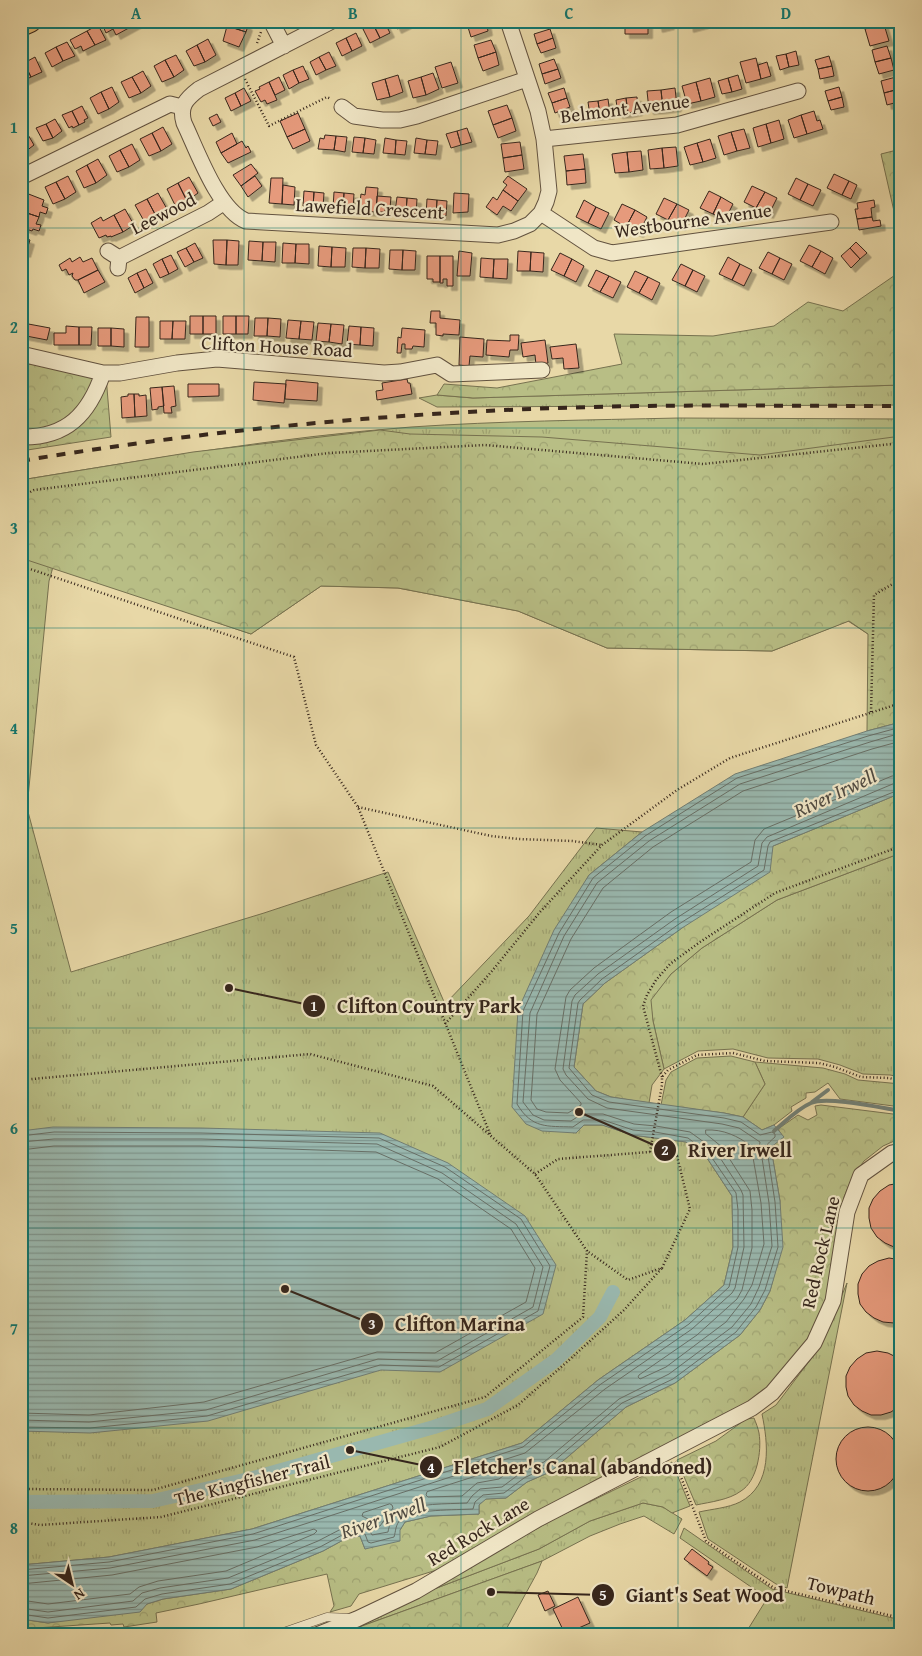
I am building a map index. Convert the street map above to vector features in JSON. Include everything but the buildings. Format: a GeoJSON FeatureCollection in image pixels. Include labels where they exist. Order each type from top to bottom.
{"type":"FeatureCollection","features":[{"type":"Feature","properties":{"kind":"main road"},"geometry":{"type":"LineString","coordinates":[[21,26],[30,21]]}},
{"type":"Feature","properties":{"kind":"street"},"geometry":{"type":"LineString","coordinates":[[271,21],[284,46]]}},
{"type":"Feature","properties":{"kind":"street"},"geometry":{"type":"LineString","coordinates":[[21,177],[170,104],[182,107],[199,88],[332,21]]}},
{"type":"Feature","properties":{"kind":"street"},"geometry":{"type":"LineString","coordinates":[[508,21],[538,111],[544,139],[549,190],[541,213]]}},
{"type":"Feature","properties":{"kind":"street"},"geometry":{"type":"LineString","coordinates":[[342,107],[354,116],[400,120],[527,79]]}},
{"type":"Feature","properties":{"kind":"street","name":"Belmont Avenue"},"geometry":{"type":"LineString","coordinates":[[544,139],[676,125],[802,90]]}},
{"type":"Feature","properties":{"kind":"street","name":"Lawefield Crescent"},"geometry":{"type":"LineString","coordinates":[[182,107],[184,123],[224,203],[240,219],[246,221],[498,235],[530,224],[541,213]]}},
{"type":"Feature","properties":{"kind":"street","name":"Leewood"},"geometry":{"type":"LineString","coordinates":[[115,259],[224,203]]}},
{"type":"Feature","properties":{"kind":"street","name":"Westbourne Avenue"},"geometry":{"type":"LineString","coordinates":[[541,213],[594,248],[612,253],[831,222]]}},
{"type":"Feature","properties":{"kind":"street","name":"Clifton House Road"},"geometry":{"type":"LineString","coordinates":[[21,354],[102,373],[120,373],[177,363],[217,359],[384,373],[400,372],[438,360],[451,374],[542,370]]}},
{"type":"Feature","properties":{"kind":"street"},"geometry":{"type":"LineString","coordinates":[[21,437],[35,437],[48,434],[63,428],[79,418],[90,404],[102,373]]}},
{"type":"Feature","properties":{"kind":"street","name":"Red Rock Lane"},"geometry":{"type":"LineString","coordinates":[[317,1635],[357,1619],[416,1591],[538,1518],[752,1408],[772,1393],[814,1343],[833,1301],[847,1212],[861,1175],[892,1153],[901,1150]]}},
{"type":"Feature","properties":{"kind":"lane"},"geometry":{"type":"LineString","coordinates":[[275,1635],[327,1617],[357,1619]]}},
{"type":"Feature","properties":{"kind":"path"},"geometry":{"type":"LineString","coordinates":[[240,68],[269,126],[327,97],[342,107]]}},
{"type":"Feature","properties":{"kind":"path"},"geometry":{"type":"LineString","coordinates":[[21,497],[34,490],[329,453],[485,445],[703,464],[901,442]]}},
{"type":"Feature","properties":{"kind":"path"},"geometry":{"type":"LineString","coordinates":[[21,566],[294,657],[316,745],[358,807],[491,1136]]}},
{"type":"Feature","properties":{"kind":"path"},"geometry":{"type":"LineString","coordinates":[[870,712],[874,595],[901,579]]}},
{"type":"Feature","properties":{"kind":"path"},"geometry":{"type":"LineString","coordinates":[[445,1024],[492,972],[540,912],[602,845],[677,790],[730,758],[901,702]]}},
{"type":"Feature","properties":{"kind":"path"},"geometry":{"type":"LineString","coordinates":[[358,807],[490,836],[519,839],[572,840],[602,845]]}},
{"type":"Feature","properties":{"kind":"path"},"geometry":{"type":"LineString","coordinates":[[535,1174],[558,1159],[650,1150],[662,1077],[643,1006],[656,980],[670,964],[775,893],[901,846]]}},
{"type":"Feature","properties":{"kind":"path"},"geometry":{"type":"LineString","coordinates":[[662,1077],[668,1070],[697,1055],[733,1053],[765,1061],[819,1063],[861,1077],[890,1078],[901,1081]]}},
{"type":"Feature","properties":{"kind":"path"},"geometry":{"type":"LineString","coordinates":[[21,1080],[310,1054],[433,1086],[535,1174],[587,1251],[628,1280],[662,1268]]}},
{"type":"Feature","properties":{"kind":"path","name":"The Kingfisher Trail"},"geometry":{"type":"LineString","coordinates":[[21,1522],[40,1524],[161,1517],[440,1447],[518,1404],[624,1310],[662,1268],[690,1208],[677,1156],[650,1150]]}},
{"type":"Feature","properties":{"kind":"path"},"geometry":{"type":"LineString","coordinates":[[21,1488],[153,1490],[485,1397],[583,1317],[587,1251]]}},
{"type":"Feature","properties":{"kind":"path","name":"Towpath"},"geometry":{"type":"LineString","coordinates":[[671,1451],[706,1541],[774,1588],[901,1618]]}},
{"type":"Feature","properties":{"kind":"green space"},"geometry":{"type":"Polygon","coordinates":[[[901,149],[901,242],[881,154],[901,149]]]}},
{"type":"Feature","properties":{"kind":"green space"},"geometry":{"type":"Polygon","coordinates":[[[901,271],[901,385],[473,398],[437,395],[444,384],[497,388],[622,364],[614,334],[713,336],[774,326],[808,302],[843,311],[901,271]]]}},
{"type":"Feature","properties":{"kind":"green space"},"geometry":{"type":"Polygon","coordinates":[[[21,357],[106,376],[111,437],[21,451],[21,357]]]}},
{"type":"Feature","properties":{"kind":"green space"},"geometry":{"type":"Polygon","coordinates":[[[901,385],[901,405],[437,407],[419,398],[437,395],[473,398],[901,385]]]}},
{"type":"Feature","properties":{"kind":"green space"},"geometry":{"type":"Polygon","coordinates":[[[679,418],[901,419],[901,598],[868,634],[848,621],[772,651],[607,648],[518,611],[398,588],[321,586],[251,634],[53,567],[49,581],[27,808],[71,972],[264,913],[388,872],[445,1004],[529,916],[596,828],[642,832],[589,875],[518,1010],[584,1125],[603,1125],[632,1135],[686,1142],[707,1158],[732,1196],[733,1247],[724,1285],[685,1320],[598,1380],[522,1443],[252,1529],[109,1557],[21,1565],[21,480],[215,449],[362,431],[478,423],[679,418]]]}},
{"type":"Feature","properties":{"kind":"green space"},"geometry":{"type":"Polygon","coordinates":[[[380,430],[410,434],[542,437],[760,455],[901,436],[901,722],[867,731],[868,634],[849,621],[772,651],[607,648],[518,611],[398,588],[321,586],[251,634],[21,558],[21,480],[193,452],[380,430]]]}},
{"type":"Feature","properties":{"kind":"green space"},"geometry":{"type":"Polygon","coordinates":[[[901,793],[901,853],[777,900],[702,948],[671,974],[651,1000],[653,1021],[664,1069],[652,1085],[649,1103],[611,1097],[596,1091],[574,1067],[583,1004],[605,983],[682,928],[773,846],[901,793]]]}},
{"type":"Feature","properties":{"kind":"green space"},"geometry":{"type":"Polygon","coordinates":[[[901,853],[901,1077],[863,1074],[818,1059],[768,1058],[733,1049],[698,1051],[664,1069],[650,1000],[671,974],[702,948],[777,900],[901,853]]]}},
{"type":"Feature","properties":{"kind":"green space"},"geometry":{"type":"Polygon","coordinates":[[[731,1056],[755,1062],[765,1084],[743,1117],[661,1105],[666,1080],[671,1072],[697,1058],[731,1056]]]}},
{"type":"Feature","properties":{"kind":"green space"},"geometry":{"type":"Polygon","coordinates":[[[755,1062],[823,1068],[858,1080],[901,1084],[901,1107],[840,1099],[828,1083],[815,1092],[806,1093],[806,1098],[791,1107],[792,1111],[774,1125],[762,1130],[743,1117],[765,1084],[755,1062]]]}},
{"type":"Feature","properties":{"kind":"green space"},"geometry":{"type":"Polygon","coordinates":[[[821,1105],[901,1115],[901,1138],[883,1146],[864,1161],[852,1178],[844,1197],[827,1295],[814,1331],[773,1383],[757,1397],[697,1428],[658,1451],[612,1471],[514,1525],[440,1569],[359,1594],[351,1606],[330,1612],[334,1606],[327,1574],[156,1613],[157,1622],[124,1627],[123,1624],[111,1625],[110,1623],[21,1629],[21,1619],[48,1623],[147,1604],[163,1599],[231,1589],[323,1551],[345,1539],[360,1536],[365,1549],[400,1530],[405,1522],[431,1516],[479,1514],[479,1505],[485,1499],[506,1498],[527,1482],[550,1472],[626,1407],[675,1383],[740,1335],[760,1310],[770,1291],[775,1272],[780,1201],[770,1148],[783,1137],[778,1129],[798,1115],[808,1120],[817,1115],[815,1106],[821,1105]]]}},
{"type":"Feature","properties":{"kind":"green space"},"geometry":{"type":"Polygon","coordinates":[[[847,1283],[787,1588],[776,1584],[708,1539],[699,1512],[740,1502],[751,1495],[758,1485],[766,1463],[766,1438],[762,1414],[776,1405],[820,1347],[847,1283]]]}},
{"type":"Feature","properties":{"kind":"green space"},"geometry":{"type":"Polygon","coordinates":[[[754,1418],[759,1433],[760,1448],[755,1473],[751,1480],[741,1491],[731,1497],[696,1505],[677,1460],[716,1441],[746,1419],[754,1418]]]}},
{"type":"Feature","properties":{"kind":"green space"},"geometry":{"type":"Polygon","coordinates":[[[672,1462],[690,1506],[672,1513],[663,1507],[643,1503],[590,1521],[539,1549],[421,1594],[554,1519],[672,1462]]]}},
{"type":"Feature","properties":{"kind":"green space"},"geometry":{"type":"Polygon","coordinates":[[[643,1503],[663,1507],[682,1519],[674,1534],[644,1516],[590,1536],[542,1561],[337,1635],[421,1594],[539,1549],[590,1521],[643,1503]]]}},
{"type":"Feature","properties":{"kind":"green space"},"geometry":{"type":"Polygon","coordinates":[[[684,1528],[772,1589],[901,1620],[901,1635],[745,1634],[768,1597],[680,1538],[684,1528]]]}},
{"type":"Feature","properties":{"kind":"green space"},"geometry":{"type":"Polygon","coordinates":[[[542,1561],[503,1635],[337,1635],[542,1561]]]}},
{"type":"Feature","properties":{"kind":"water"},"geometry":{"type":"Polygon","coordinates":[[[901,722],[901,793],[773,846],[770,872],[682,928],[605,983],[583,1004],[574,1067],[596,1091],[611,1097],[743,1117],[762,1130],[774,1125],[784,1137],[770,1148],[780,1201],[783,1247],[770,1291],[760,1310],[740,1335],[675,1383],[626,1407],[550,1472],[527,1482],[506,1498],[486,1499],[479,1505],[479,1514],[431,1516],[405,1522],[400,1530],[400,1541],[365,1549],[360,1536],[345,1539],[323,1551],[231,1589],[163,1599],[147,1604],[140,1612],[48,1623],[21,1619],[21,1565],[109,1557],[252,1529],[522,1443],[598,1380],[685,1320],[724,1285],[733,1247],[732,1196],[707,1158],[686,1142],[632,1135],[602,1125],[584,1125],[576,1133],[542,1131],[526,1124],[512,1107],[518,1010],[554,930],[589,875],[642,832],[735,774],[867,731],[901,722]]]}},
{"type":"Feature","properties":{"kind":"water"},"geometry":{"type":"Polygon","coordinates":[[[53,1127],[201,1128],[380,1133],[448,1163],[525,1216],[556,1265],[543,1314],[440,1372],[381,1370],[208,1421],[90,1433],[21,1431],[21,1131],[53,1127]]]}},
{"type":"Feature","properties":{"kind":"waterway"},"geometry":{"type":"LineString","coordinates":[[812,1102],[828,1090]]}},
{"type":"Feature","properties":{"kind":"waterway"},"geometry":{"type":"LineString","coordinates":[[774,1131],[801,1109],[819,1101],[855,1103],[901,1111]]}},
{"type":"Feature","properties":{"kind":"waterway"},"geometry":{"type":"LineString","coordinates":[[21,1502],[153,1501],[253,1478],[434,1427],[487,1409],[556,1360],[600,1317],[613,1292]]}},
{"type":"Feature","properties":{"kind":"railway"},"geometry":{"type":"LineString","coordinates":[[21,461],[174,438],[251,429],[484,411],[639,406],[901,406]]}},
{"type":"Feature","properties":{"kind":"place","name":"Clifton Country Park"},"geometry":{"type":"Point","coordinates":[229,988]}},
{"type":"Feature","properties":{"kind":"place","name":"River Irwell"},"geometry":{"type":"Point","coordinates":[579,1112]}},
{"type":"Feature","properties":{"kind":"place","name":"Clifton Marina"},"geometry":{"type":"Point","coordinates":[285,1289]}},
{"type":"Feature","properties":{"kind":"place","name":"Fletcher's Canal (abandoned)"},"geometry":{"type":"Point","coordinates":[350,1450]}},
{"type":"Feature","properties":{"kind":"place","name":"Giant's Seat Wood"},"geometry":{"type":"Point","coordinates":[491,1592]}}]}
